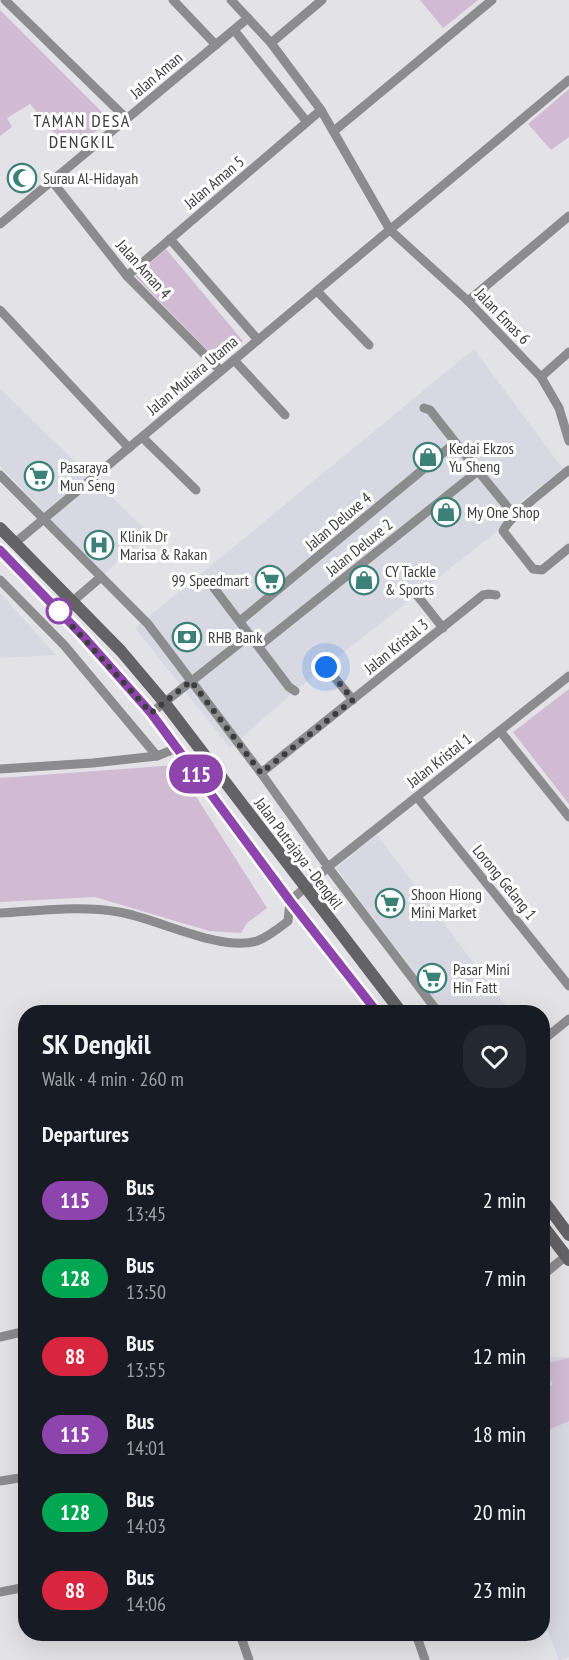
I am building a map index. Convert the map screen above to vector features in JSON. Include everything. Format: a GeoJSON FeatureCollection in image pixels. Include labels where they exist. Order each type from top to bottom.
{"type":"FeatureCollection","features":[{"type":"Feature","properties":{"kind":"main road","name":"Jalan Putrajaya - Dengkil"},"geometry":{"type":"LineString","coordinates":[[0,528],[121,651],[164,702],[396,1005]]}},
{"type":"Feature","properties":{"kind":"main road"},"geometry":{"type":"LineString","coordinates":[[0,550],[83,636],[151,713],[290,901],[372,1005]]}},
{"type":"Feature","properties":{"kind":"main road"},"geometry":{"type":"LineString","coordinates":[[550,1208],[567,1228]]}},
{"type":"Feature","properties":{"kind":"main road"},"geometry":{"type":"LineString","coordinates":[[551,1237],[568,1258]]}},
{"type":"Feature","properties":{"kind":"street"},"geometry":{"type":"LineString","coordinates":[[5,0],[127,119]]}},
{"type":"Feature","properties":{"kind":"street"},"geometry":{"type":"LineString","coordinates":[[173,0],[216,45]]}},
{"type":"Feature","properties":{"kind":"street","name":"Jalan Emas 6"},"geometry":{"type":"LineString","coordinates":[[231,0],[271,43],[321,110],[390,230],[468,301],[541,378],[559,408],[569,441]]}},
{"type":"Feature","properties":{"kind":"street"},"geometry":{"type":"LineString","coordinates":[[271,43],[322,0]]}},
{"type":"Feature","properties":{"kind":"street"},"geometry":{"type":"LineString","coordinates":[[334,131],[492,0]]}},
{"type":"Feature","properties":{"kind":"street","name":"Jalan Aman"},"geometry":{"type":"LineString","coordinates":[[0,224],[248,18]]}},
{"type":"Feature","properties":{"kind":"street"},"geometry":{"type":"LineString","coordinates":[[234,30],[307,122]]}},
{"type":"Feature","properties":{"kind":"street","name":"Jalan Mutiara Utama"},"geometry":{"type":"LineString","coordinates":[[15,543],[569,80]]}},
{"type":"Feature","properties":{"kind":"street","name":"Jalan Aman 5"},"geometry":{"type":"LineString","coordinates":[[127,276],[321,110]]}},
{"type":"Feature","properties":{"kind":"street","name":"Jalan Aman 4"},"geometry":{"type":"LineString","coordinates":[[52,181],[127,276],[221,371]]}},
{"type":"Feature","properties":{"kind":"street"},"geometry":{"type":"LineString","coordinates":[[468,301],[569,216]]}},
{"type":"Feature","properties":{"kind":"street"},"geometry":{"type":"LineString","coordinates":[[170,239],[258,340]]}},
{"type":"Feature","properties":{"kind":"street"},"geometry":{"type":"LineString","coordinates":[[317,291],[369,345]]}},
{"type":"Feature","properties":{"kind":"street"},"geometry":{"type":"LineString","coordinates":[[0,310],[129,448]]}},
{"type":"Feature","properties":{"kind":"street"},"geometry":{"type":"LineString","coordinates":[[541,378],[569,352]]}},
{"type":"Feature","properties":{"kind":"street"},"geometry":{"type":"LineString","coordinates":[[234,360],[285,415]]}},
{"type":"Feature","properties":{"kind":"street"},"geometry":{"type":"LineString","coordinates":[[424,408],[430,410],[515,516]]}},
{"type":"Feature","properties":{"kind":"street"},"geometry":{"type":"LineString","coordinates":[[142,437],[196,490]]}},
{"type":"Feature","properties":{"kind":"street","name":"Jalan Deluxe 4"},"geometry":{"type":"LineString","coordinates":[[240,621],[455,443]]}},
{"type":"Feature","properties":{"kind":"street"},"geometry":{"type":"LineString","coordinates":[[569,470],[506,524],[503,531],[533,569],[542,570],[569,548]]}},
{"type":"Feature","properties":{"kind":"street","name":"Jalan Deluxe 2"},"geometry":{"type":"LineString","coordinates":[[259,646],[478,471]]}},
{"type":"Feature","properties":{"kind":"street"},"geometry":{"type":"LineString","coordinates":[[0,475],[148,624],[433,1005]]}},
{"type":"Feature","properties":{"kind":"street"},"geometry":{"type":"LineString","coordinates":[[73,601],[101,577]]}},
{"type":"Feature","properties":{"kind":"street"},"geometry":{"type":"LineString","coordinates":[[0,580],[64,645],[157,756]]}},
{"type":"Feature","properties":{"kind":"street"},"geometry":{"type":"LineString","coordinates":[[215,581],[214,588],[289,687],[295,691]]}},
{"type":"Feature","properties":{"kind":"street"},"geometry":{"type":"LineString","coordinates":[[416,594],[443,628]]}},
{"type":"Feature","properties":{"kind":"street","name":"Jalan Kristal 3"},"geometry":{"type":"LineString","coordinates":[[261,773],[483,595],[496,595]]}},
{"type":"Feature","properties":{"kind":"street"},"geometry":{"type":"LineString","coordinates":[[151,713],[250,635]]}},
{"type":"Feature","properties":{"kind":"street"},"geometry":{"type":"LineString","coordinates":[[326,667],[353,700]]}},
{"type":"Feature","properties":{"kind":"street","name":"Jalan Kristal 1"},"geometry":{"type":"LineString","coordinates":[[290,901],[328,867],[569,676]]}},
{"type":"Feature","properties":{"kind":"street"},"geometry":{"type":"LineString","coordinates":[[500,731],[569,818]]}},
{"type":"Feature","properties":{"kind":"street"},"geometry":{"type":"LineString","coordinates":[[0,769],[157,756],[177,748]]}},
{"type":"Feature","properties":{"kind":"street","name":"Lorong Gelang 1"},"geometry":{"type":"LineString","coordinates":[[417,797],[569,986]]}},
{"type":"Feature","properties":{"kind":"street"},"geometry":{"type":"LineString","coordinates":[[0,914],[98,909],[121,912],[220,942],[242,944],[260,940],[288,921],[290,901]]}},
{"type":"Feature","properties":{"kind":"street"},"geometry":{"type":"LineString","coordinates":[[550,1034],[569,1019]]}},
{"type":"Feature","properties":{"kind":"street"},"geometry":{"type":"LineString","coordinates":[[551,1237],[567,1228]]}},
{"type":"Feature","properties":{"kind":"street"},"geometry":{"type":"LineString","coordinates":[[550,1270],[568,1258]]}},
{"type":"Feature","properties":{"kind":"street"},"geometry":{"type":"LineString","coordinates":[[0,1336],[18,1333]]}},
{"type":"Feature","properties":{"kind":"street"},"geometry":{"type":"LineString","coordinates":[[0,1480],[18,1478]]}},
{"type":"Feature","properties":{"kind":"street"},"geometry":{"type":"LineString","coordinates":[[0,1592],[18,1589]]}},
{"type":"Feature","properties":{"kind":"street"},"geometry":{"type":"LineString","coordinates":[[242,1641],[249,1660]]}},
{"type":"Feature","properties":{"kind":"street"},"geometry":{"type":"LineString","coordinates":[[418,1641],[425,1660]]}},
{"type":"Feature","properties":{"kind":"shaded area"},"geometry":{"type":"Polygon","coordinates":[[[420,0],[478,0],[443,28],[420,0]]]}},
{"type":"Feature","properties":{"kind":"shaded area"},"geometry":{"type":"Polygon","coordinates":[[[0,10],[110,120],[70,152],[30,104],[7,118],[12,127],[0,136],[0,10]]]}},
{"type":"Feature","properties":{"kind":"shaded area"},"geometry":{"type":"Polygon","coordinates":[[[569,89],[569,137],[551,150],[528,124],[569,89]]]}},
{"type":"Feature","properties":{"kind":"shaded area"},"geometry":{"type":"Polygon","coordinates":[[[166,249],[243,341],[219,362],[135,276],[166,249]]]}},
{"type":"Feature","properties":{"kind":"shaded area"},"geometry":{"type":"Polygon","coordinates":[[[474,349],[564,470],[523,499],[496,532],[295,691],[230,748],[135,628],[474,349]]]}},
{"type":"Feature","properties":{"kind":"shaded area"},"geometry":{"type":"Polygon","coordinates":[[[0,389],[150,534],[104,574],[0,466],[0,389]]]}},
{"type":"Feature","properties":{"kind":"shaded area"},"geometry":{"type":"Polygon","coordinates":[[[0,593],[56,655],[0,658],[0,593]]]}},
{"type":"Feature","properties":{"kind":"shaded area"},"geometry":{"type":"Polygon","coordinates":[[[569,689],[569,804],[513,732],[569,689]]]}},
{"type":"Feature","properties":{"kind":"shaded area"},"geometry":{"type":"Polygon","coordinates":[[[176,765],[267,908],[247,923],[241,933],[209,931],[95,897],[0,902],[0,778],[176,765]]]}},
{"type":"Feature","properties":{"kind":"shaded area"},"geometry":{"type":"Polygon","coordinates":[[[377,835],[506,1005],[439,1005],[336,868],[377,835]]]}},
{"type":"Feature","properties":{"kind":"shaded area"},"geometry":{"type":"Polygon","coordinates":[[[550,1356],[569,1357],[569,1657],[559,1660],[550,1637],[550,1356]]]}},
{"type":"Feature","properties":{"kind":"shaded area"},"geometry":{"type":"Polygon","coordinates":[[[569,1358],[569,1421],[550,1429],[550,1386],[553,1384],[550,1380],[550,1362],[569,1358]]]}},
{"type":"Feature","properties":{"kind":"bus line","name":"115"},"geometry":{"type":"LineString","coordinates":[[0,550],[83,636],[151,713],[290,901],[372,1005]]}},
{"type":"Feature","properties":{"kind":"place","name":"Surau Al-Hidayah"},"geometry":{"type":"Point","coordinates":[22,178]}},
{"type":"Feature","properties":{"kind":"place","name":"Kedai Ekzos Yu Sheng"},"geometry":{"type":"Point","coordinates":[428,457]}},
{"type":"Feature","properties":{"kind":"place","name":"Pasaraya Mun Seng"},"geometry":{"type":"Point","coordinates":[39,476]}},
{"type":"Feature","properties":{"kind":"place","name":"My One Shop"},"geometry":{"type":"Point","coordinates":[446,512]}},
{"type":"Feature","properties":{"kind":"place","name":"Klinik Dr Marisa & Rakan"},"geometry":{"type":"Point","coordinates":[99,545]}},
{"type":"Feature","properties":{"kind":"place","name":"99 Speedmart"},"geometry":{"type":"Point","coordinates":[270,580]}},
{"type":"Feature","properties":{"kind":"place","name":"CY Tackle & Sports"},"geometry":{"type":"Point","coordinates":[364,580]}},
{"type":"Feature","properties":{"kind":"place","name":"RHB Bank"},"geometry":{"type":"Point","coordinates":[187,637]}},
{"type":"Feature","properties":{"kind":"place","name":"Shoon Hiong Mini Market"},"geometry":{"type":"Point","coordinates":[390,903]}},
{"type":"Feature","properties":{"kind":"place","name":"Pasar Mini Hin Fatt"},"geometry":{"type":"Point","coordinates":[432,978]}},
{"type":"Feature","properties":{"kind":"district","name":"TAMAN DESA DENGKIL"},"geometry":{"type":"Point","coordinates":[82,130]}},
{"type":"Feature","properties":{"kind":"route"},"geometry":{"type":"LineString","coordinates":[[59,611],[55,607],[151,713],[191,681],[261,773],[353,700],[326,667]]}}]}
